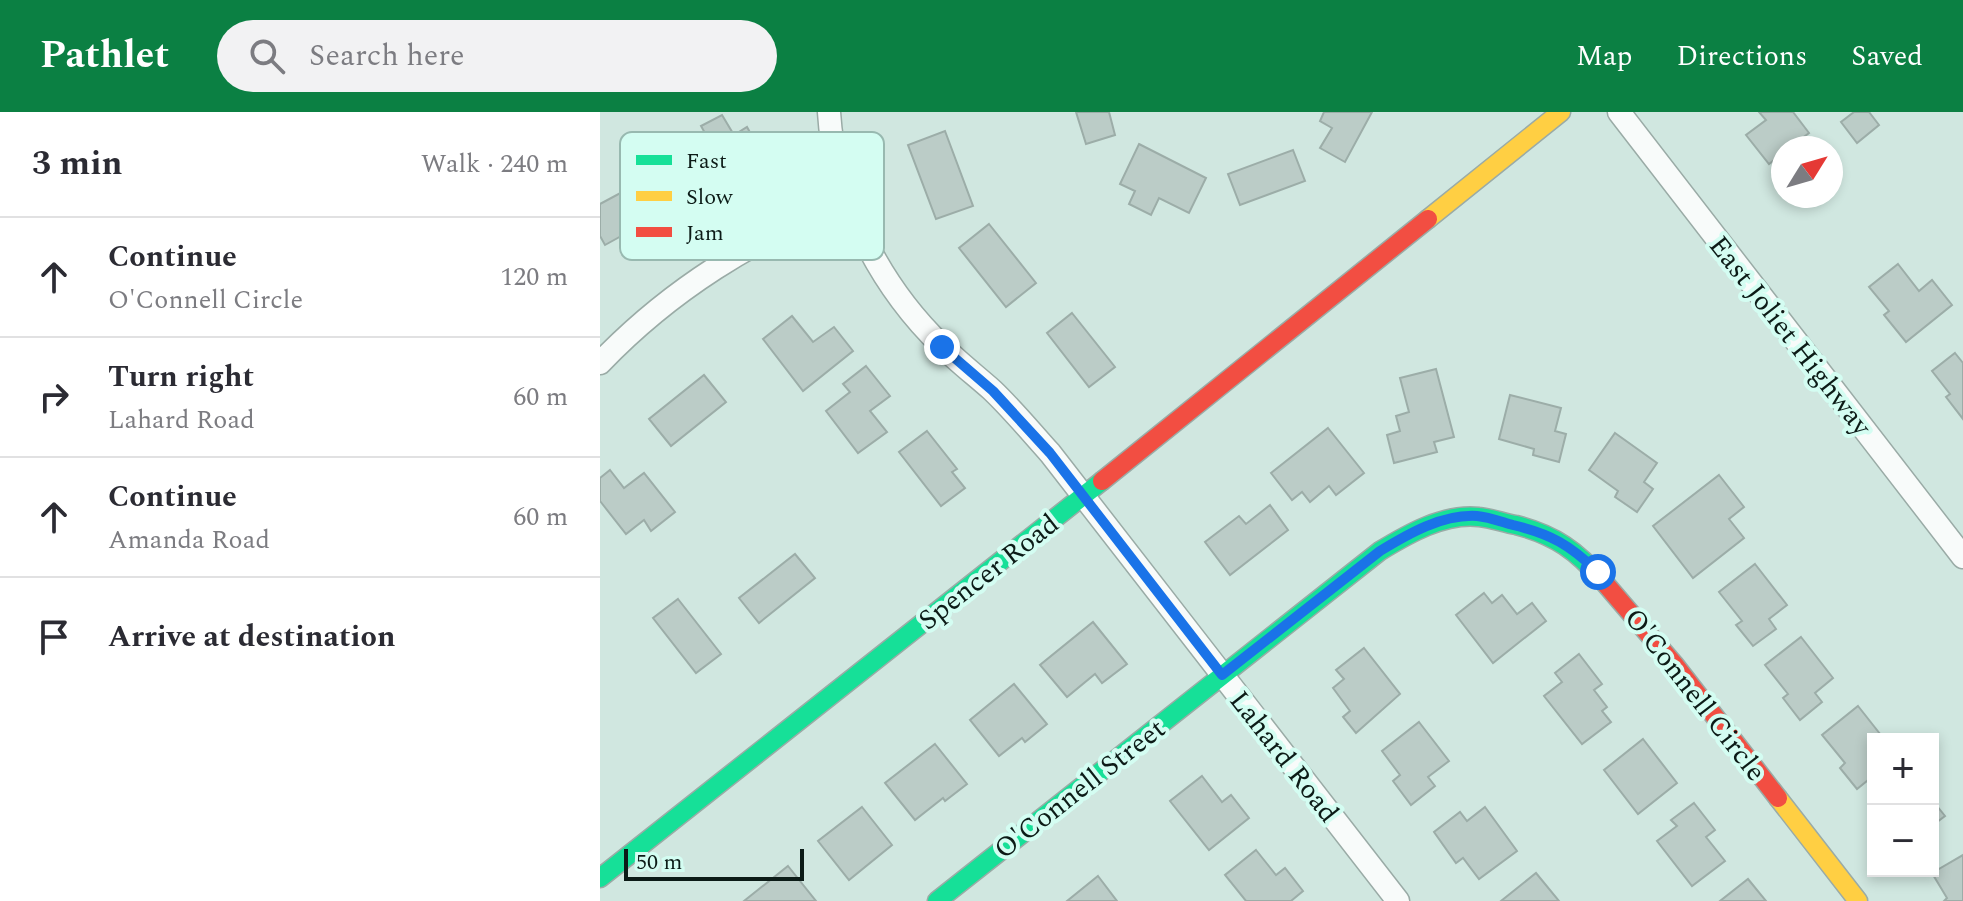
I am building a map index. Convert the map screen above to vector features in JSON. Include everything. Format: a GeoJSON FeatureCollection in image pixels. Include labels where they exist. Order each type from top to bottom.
{"type":"FeatureCollection","features":[{"type":"Feature","properties":{"kind":"street","name":"Lahard Road"},"geometry":{"type":"LineString","coordinates":[[829,112],[831,132]]}},
{"type":"Feature","properties":{"kind":"street","name":"Spencer Road"},"geometry":{"type":"LineString","coordinates":[[600,878],[1083,497],[1561,112]]}},
{"type":"Feature","properties":{"kind":"street","name":"East Joliet Highway"},"geometry":{"type":"LineString","coordinates":[[1619,112],[1963,557]]}},
{"type":"Feature","properties":{"kind":"street"},"geometry":{"type":"LineString","coordinates":[[600,363],[656,312],[730,260]]}},
{"type":"Feature","properties":{"kind":"street","name":"Lahard Road"},"geometry":{"type":"LineString","coordinates":[[877,260],[888,282],[914,316],[942,347],[1023,422],[1398,901]]}},
{"type":"Feature","properties":{"kind":"street","name":"O'Connell Circle"},"geometry":{"type":"LineString","coordinates":[[1222,675],[1380,551],[1406,535],[1438,522],[1477,516],[1543,532],[1582,557],[1598,572],[1674,664],[1858,901]]}},
{"type":"Feature","properties":{"kind":"street","name":"O'Connell Street"},"geometry":{"type":"LineString","coordinates":[[937,901],[1222,675]]}},
{"type":"Feature","properties":{"kind":"building"},"geometry":{"type":"Polygon","coordinates":[[[1076,112],[1109,112],[1115,135],[1086,144],[1076,112]]]}},
{"type":"Feature","properties":{"kind":"building"},"geometry":{"type":"Polygon","coordinates":[[[1324,112],[1372,112],[1345,162],[1320,148],[1332,128],[1320,121],[1324,112]]]}},
{"type":"Feature","properties":{"kind":"building"},"geometry":{"type":"Polygon","coordinates":[[[1759,112],[1793,112],[1809,133],[1805,136],[1771,136],[1769,164],[1746,135],[1766,120],[1759,112]]]}},
{"type":"Feature","properties":{"kind":"building"},"geometry":{"type":"Polygon","coordinates":[[[1854,112],[1869,112],[1879,125],[1857,143],[1841,122],[1854,112]]]}},
{"type":"Feature","properties":{"kind":"building"},"geometry":{"type":"Polygon","coordinates":[[[722,115],[732,132],[704,132],[701,126],[722,115]]]}},
{"type":"Feature","properties":{"kind":"building"},"geometry":{"type":"Polygon","coordinates":[[[945,131],[973,206],[936,219],[908,145],[945,131]]]}},
{"type":"Feature","properties":{"kind":"building"},"geometry":{"type":"Polygon","coordinates":[[[1139,144],[1206,178],[1189,213],[1159,198],[1151,215],[1129,204],[1135,191],[1120,184],[1139,144]]]}},
{"type":"Feature","properties":{"kind":"building"},"geometry":{"type":"Polygon","coordinates":[[[1293,150],[1305,181],[1240,205],[1228,174],[1293,150]]]}},
{"type":"Feature","properties":{"kind":"building"},"geometry":{"type":"Polygon","coordinates":[[[620,193],[620,237],[605,245],[600,236],[600,204],[620,193]]]}},
{"type":"Feature","properties":{"kind":"building"},"geometry":{"type":"Polygon","coordinates":[[[989,224],[1036,283],[1006,307],[959,248],[989,224]]]}},
{"type":"Feature","properties":{"kind":"building"},"geometry":{"type":"Polygon","coordinates":[[[1898,264],[1919,291],[1932,280],[1952,305],[1906,342],[1884,315],[1889,311],[1869,287],[1898,264]]]}},
{"type":"Feature","properties":{"kind":"building"},"geometry":{"type":"Polygon","coordinates":[[[1072,313],[1115,367],[1089,387],[1047,333],[1072,313]]]}},
{"type":"Feature","properties":{"kind":"building"},"geometry":{"type":"Polygon","coordinates":[[[792,316],[813,342],[834,327],[853,351],[803,391],[763,339],[792,316]]]}},
{"type":"Feature","properties":{"kind":"building"},"geometry":{"type":"Polygon","coordinates":[[[1955,353],[1963,363],[1963,419],[1946,397],[1950,394],[1932,371],[1955,353]]]}},
{"type":"Feature","properties":{"kind":"building"},"geometry":{"type":"Polygon","coordinates":[[[866,366],[890,396],[870,411],[887,432],[858,453],[826,411],[850,392],[843,384],[866,366]]]}},
{"type":"Feature","properties":{"kind":"building"},"geometry":{"type":"Polygon","coordinates":[[[1436,369],[1454,437],[1434,442],[1437,452],[1394,463],[1387,435],[1400,431],[1396,416],[1409,412],[1400,378],[1436,369]]]}},
{"type":"Feature","properties":{"kind":"building"},"geometry":{"type":"Polygon","coordinates":[[[704,375],[726,402],[671,446],[649,419],[704,375]]]}},
{"type":"Feature","properties":{"kind":"building"},"geometry":{"type":"Polygon","coordinates":[[[1510,395],[1561,408],[1555,431],[1566,434],[1559,462],[1533,455],[1534,449],[1499,439],[1510,395]]]}},
{"type":"Feature","properties":{"kind":"building"},"geometry":{"type":"Polygon","coordinates":[[[1328,428],[1364,473],[1336,495],[1329,486],[1310,502],[1302,492],[1292,500],[1271,473],[1328,428]]]}},
{"type":"Feature","properties":{"kind":"building"},"geometry":{"type":"Polygon","coordinates":[[[927,431],[957,469],[952,472],[965,488],[941,506],[899,452],[927,431]]]}},
{"type":"Feature","properties":{"kind":"building"},"geometry":{"type":"Polygon","coordinates":[[[1615,433],[1657,463],[1644,482],[1653,489],[1637,512],[1615,497],[1618,491],[1589,470],[1615,433]]]}},
{"type":"Feature","properties":{"kind":"building"},"geometry":{"type":"Polygon","coordinates":[[[610,470],[624,488],[644,473],[675,512],[651,531],[644,520],[626,534],[600,501],[600,478],[610,470]]]}},
{"type":"Feature","properties":{"kind":"building"},"geometry":{"type":"Polygon","coordinates":[[[1719,475],[1744,507],[1729,519],[1744,538],[1693,578],[1653,526],[1719,475]]]}},
{"type":"Feature","properties":{"kind":"building"},"geometry":{"type":"Polygon","coordinates":[[[1270,505],[1288,530],[1230,575],[1205,542],[1239,516],[1246,524],[1270,505]]]}},
{"type":"Feature","properties":{"kind":"building"},"geometry":{"type":"Polygon","coordinates":[[[795,554],[815,578],[759,623],[739,598],[795,554]]]}},
{"type":"Feature","properties":{"kind":"building"},"geometry":{"type":"Polygon","coordinates":[[[1755,564],[1787,605],[1769,619],[1776,629],[1753,646],[1736,625],[1742,621],[1719,592],[1755,564]]]}},
{"type":"Feature","properties":{"kind":"building"},"geometry":{"type":"Polygon","coordinates":[[[1484,593],[1492,603],[1502,595],[1517,614],[1532,603],[1546,621],[1493,663],[1456,615],[1484,593]]]}},
{"type":"Feature","properties":{"kind":"building"},"geometry":{"type":"Polygon","coordinates":[[[678,599],[721,654],[696,673],[653,618],[678,599]]]}},
{"type":"Feature","properties":{"kind":"building"},"geometry":{"type":"Polygon","coordinates":[[[1093,622],[1127,664],[1102,683],[1095,674],[1067,697],[1040,665],[1093,622]]]}},
{"type":"Feature","properties":{"kind":"building"},"geometry":{"type":"Polygon","coordinates":[[[1801,637],[1833,678],[1815,693],[1822,702],[1800,720],[1783,698],[1788,694],[1765,665],[1801,637]]]}},
{"type":"Feature","properties":{"kind":"building"},"geometry":{"type":"Polygon","coordinates":[[[1364,648],[1400,694],[1356,733],[1343,717],[1350,711],[1333,688],[1344,679],[1336,670],[1364,648]]]}},
{"type":"Feature","properties":{"kind":"building"},"geometry":{"type":"Polygon","coordinates":[[[1579,654],[1602,684],[1594,690],[1607,707],[1602,711],[1611,722],[1582,744],[1544,696],[1562,682],[1555,673],[1579,654]]]}},
{"type":"Feature","properties":{"kind":"building"},"geometry":{"type":"Polygon","coordinates":[[[1014,684],[1047,724],[1025,742],[1022,738],[999,756],[970,720],[1014,684]]]}},
{"type":"Feature","properties":{"kind":"building"},"geometry":{"type":"Polygon","coordinates":[[[1858,706],[1879,733],[1867,733],[1867,781],[1857,789],[1840,768],[1845,763],[1822,735],[1858,706]]]}},
{"type":"Feature","properties":{"kind":"building"},"geometry":{"type":"Polygon","coordinates":[[[1419,722],[1449,761],[1428,777],[1435,786],[1411,805],[1393,781],[1400,775],[1382,751],[1419,722]]]}},
{"type":"Feature","properties":{"kind":"building"},"geometry":{"type":"Polygon","coordinates":[[[1643,739],[1677,783],[1638,814],[1604,770],[1643,739]]]}},
{"type":"Feature","properties":{"kind":"building"},"geometry":{"type":"Polygon","coordinates":[[[935,744],[967,784],[915,820],[885,783],[935,744]]]}},
{"type":"Feature","properties":{"kind":"building"},"geometry":{"type":"Polygon","coordinates":[[[1202,776],[1222,802],[1231,795],[1249,818],[1209,850],[1170,801],[1202,776]]]}},
{"type":"Feature","properties":{"kind":"building"},"geometry":{"type":"Polygon","coordinates":[[[1694,803],[1715,830],[1706,837],[1725,861],[1692,886],[1657,841],[1677,826],[1671,820],[1694,803]]]}},
{"type":"Feature","properties":{"kind":"building"},"geometry":{"type":"Polygon","coordinates":[[[862,807],[892,845],[849,880],[818,841],[862,807]]]}},
{"type":"Feature","properties":{"kind":"building"},"geometry":{"type":"Polygon","coordinates":[[[1485,807],[1517,851],[1479,879],[1463,858],[1456,863],[1434,832],[1460,812],[1467,821],[1485,807]]]}},
{"type":"Feature","properties":{"kind":"building"},"geometry":{"type":"Polygon","coordinates":[[[1256,850],[1276,875],[1285,868],[1303,891],[1291,901],[1246,901],[1225,875],[1256,850]]]}},
{"type":"Feature","properties":{"kind":"building"},"geometry":{"type":"Polygon","coordinates":[[[1963,855],[1963,901],[1944,901],[1947,898],[1934,877],[1939,877],[1939,869],[1963,855]]]}},
{"type":"Feature","properties":{"kind":"building"},"geometry":{"type":"Polygon","coordinates":[[[788,866],[816,901],[744,901],[788,866]]]}},
{"type":"Feature","properties":{"kind":"building"},"geometry":{"type":"Polygon","coordinates":[[[1536,873],[1559,901],[1501,901],[1536,873]]]}},
{"type":"Feature","properties":{"kind":"building"},"geometry":{"type":"Polygon","coordinates":[[[1098,876],[1117,901],[1067,901],[1098,876]]]}},
{"type":"Feature","properties":{"kind":"building"},"geometry":{"type":"Polygon","coordinates":[[[1748,879],[1766,901],[1720,901],[1748,879]]]}},
{"type":"Feature","properties":{"kind":"traffic: fast"},"geometry":{"type":"LineString","coordinates":[[600,878],[1102,481]]}},
{"type":"Feature","properties":{"kind":"traffic: fast"},"geometry":{"type":"LineString","coordinates":[[937,901],[1380,551],[1414,532],[1453,518],[1466,517],[1516,525],[1564,546],[1603,581]]}},
{"type":"Feature","properties":{"kind":"traffic: slow"},"geometry":{"type":"LineString","coordinates":[[1428,219],[1561,112]]}},
{"type":"Feature","properties":{"kind":"traffic: slow"},"geometry":{"type":"LineString","coordinates":[[1778,798],[1858,901]]}},
{"type":"Feature","properties":{"kind":"traffic: jam"},"geometry":{"type":"LineString","coordinates":[[1102,481],[1428,219]]}},
{"type":"Feature","properties":{"kind":"traffic: jam"},"geometry":{"type":"LineString","coordinates":[[1603,581],[1674,664],[1778,798]]}},
{"type":"Feature","properties":{"kind":"route"},"geometry":{"type":"LineString","coordinates":[[942,347],[993,391],[1050,453],[1222,675],[1380,551],[1406,535],[1438,522],[1477,516],[1543,532],[1582,557],[1598,572]]}}]}
